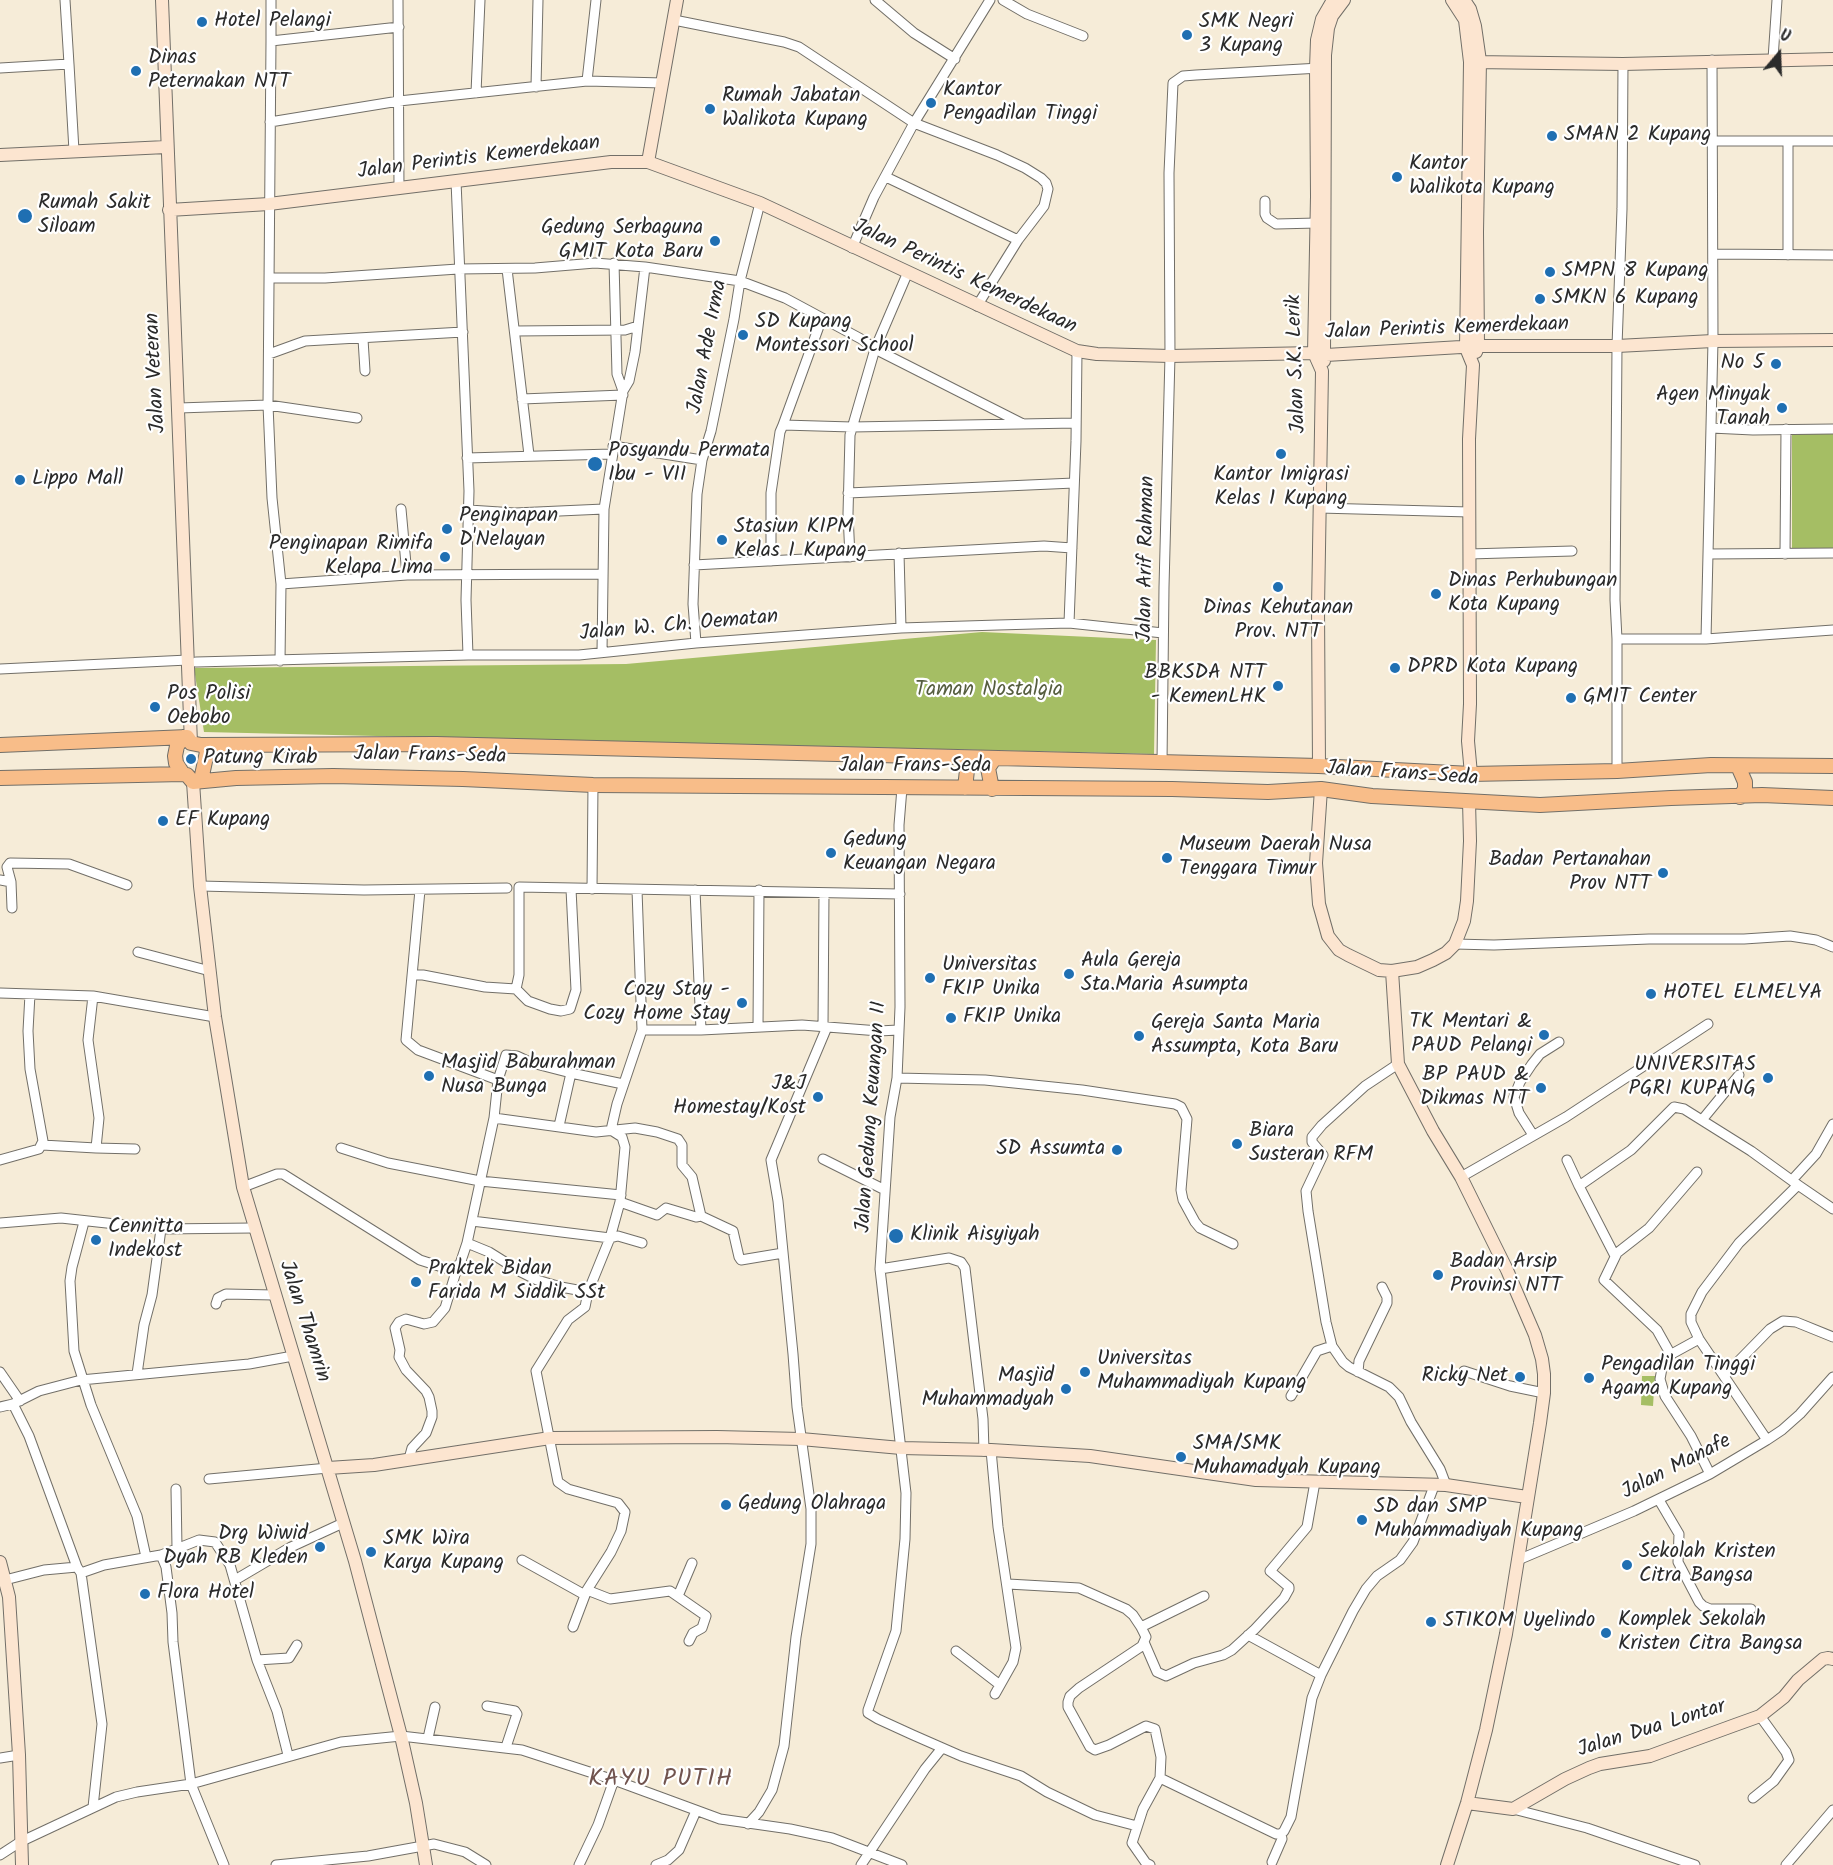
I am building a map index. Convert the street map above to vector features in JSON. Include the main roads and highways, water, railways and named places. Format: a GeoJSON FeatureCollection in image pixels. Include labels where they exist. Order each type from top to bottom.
{"type":"FeatureCollection","features":[{"type":"Feature","properties":{"kind":"main road","name":"Jalan Veteran"},"geometry":{"type":"LineString","coordinates":[[162,0],[166,147],[192,661],[192,742]]}},
{"type":"Feature","properties":{"kind":"main road"},"geometry":{"type":"LineString","coordinates":[[648,162],[676,0]]}},
{"type":"Feature","properties":{"kind":"main road","name":"Jalan S.K. Lerik"},"geometry":{"type":"LineString","coordinates":[[1319,766],[1319,508],[1322,372],[1317,224],[1321,68],[1317,40],[1322,19],[1333,0]]}},
{"type":"Feature","properties":{"kind":"main road"},"geometry":{"type":"LineString","coordinates":[[1320,354],[1321,68],[1332,16],[1344,0]]}},
{"type":"Feature","properties":{"kind":"main road"},"geometry":{"type":"LineString","coordinates":[[1452,0],[1465,20],[1475,62]]}},
{"type":"Feature","properties":{"kind":"main road"},"geometry":{"type":"LineString","coordinates":[[1464,0],[1470,9],[1475,26],[1473,168],[1476,232],[1469,439],[1470,704],[1468,741],[1471,774]]}},
{"type":"Feature","properties":{"kind":"main road"},"geometry":{"type":"LineString","coordinates":[[1475,62],[1623,64],[1833,58]]}},
{"type":"Feature","properties":{"kind":"main road"},"geometry":{"type":"LineString","coordinates":[[0,154],[166,147]]}},
{"type":"Feature","properties":{"kind":"main road","name":"Jalan Perintis Kemerdekaan"},"geometry":{"type":"LineString","coordinates":[[169,210],[269,204],[611,162],[648,162],[760,203],[852,248],[909,272],[977,306],[1077,351],[1097,354],[1170,356],[1320,354],[1472,347],[1617,346],[1713,341],[1833,340]]}},
{"type":"Feature","properties":{"kind":"main road"},"geometry":{"type":"LineString","coordinates":[[192,742],[204,745],[207,752],[193,779],[176,763],[177,746],[192,742]]}},
{"type":"Feature","properties":{"kind":"main road","name":"Jalan Frans-Seda"},"geometry":{"type":"LineString","coordinates":[[0,745],[192,742],[436,744],[1319,766],[1471,774],[1617,771],[1711,765],[1833,766]]}},
{"type":"Feature","properties":{"kind":"main road"},"geometry":{"type":"LineString","coordinates":[[964,758],[967,770],[965,788]]}},
{"type":"Feature","properties":{"kind":"main road"},"geometry":{"type":"LineString","coordinates":[[992,789],[988,768],[994,759]]}},
{"type":"Feature","properties":{"kind":"main road"},"geometry":{"type":"LineString","coordinates":[[1738,766],[1745,782],[1745,789],[1740,797]]}},
{"type":"Feature","properties":{"kind":"main road"},"geometry":{"type":"LineString","coordinates":[[1760,767],[1754,787],[1762,795]]}},
{"type":"Feature","properties":{"kind":"main road","name":"Jalan Frans-Seda"},"geometry":{"type":"LineString","coordinates":[[0,778],[193,779],[333,776],[463,778],[593,785],[713,784],[786,787],[1172,789],[1268,792],[1321,789],[1372,796],[1540,805],[1762,795],[1833,798]]}},
{"type":"Feature","properties":{"kind":"main road","name":"Jalan Thamrin"},"geometry":{"type":"LineString","coordinates":[[193,779],[201,886],[215,1017],[243,1187],[358,1572],[401,1736],[426,1865]]}},
{"type":"Feature","properties":{"kind":"main road"},"geometry":{"type":"LineString","coordinates":[[1321,789],[1316,863],[1320,904],[1328,936],[1339,950],[1378,970],[1392,971],[1417,967],[1446,953],[1455,944],[1464,921],[1467,901],[1470,851],[1469,801]]}},
{"type":"Feature","properties":{"kind":"main road"},"geometry":{"type":"LineString","coordinates":[[1392,971],[1398,1064],[1432,1131],[1461,1177],[1507,1270],[1535,1335],[1542,1359],[1544,1393],[1500,1659],[1467,1803],[1447,1865]]}},
{"type":"Feature","properties":{"kind":"main road"},"geometry":{"type":"LineString","coordinates":[[328,1468],[374,1465],[549,1438],[801,1439],[901,1448],[1090,1456],[1256,1480],[1440,1485],[1527,1497]]}},
{"type":"Feature","properties":{"kind":"main road"},"geometry":{"type":"LineString","coordinates":[[0,1563],[9,1597],[22,1865]]}},
{"type":"Feature","properties":{"kind":"main road","name":"Jalan Dua Lontar"},"geometry":{"type":"LineString","coordinates":[[1467,1803],[1513,1809],[1589,1768],[1650,1756],[1760,1716],[1784,1697],[1798,1680],[1823,1659],[1833,1659]]}},
{"type":"Feature","properties":{"kind":"place","name":"Hotel Pelangi"},"geometry":{"type":"Point","coordinates":[202,22]}},
{"type":"Feature","properties":{"kind":"place","name":"SMK Negri 3 Kupang"},"geometry":{"type":"Point","coordinates":[1187,35]}},
{"type":"Feature","properties":{"kind":"place","name":"Dinas Peternakan NTT"},"geometry":{"type":"Point","coordinates":[136,71]}},
{"type":"Feature","properties":{"kind":"place","name":"Kantor Pengadilan Tinggi"},"geometry":{"type":"Point","coordinates":[931,103]}},
{"type":"Feature","properties":{"kind":"place","name":"Rumah Jabatan Walikota Kupang"},"geometry":{"type":"Point","coordinates":[710,109]}},
{"type":"Feature","properties":{"kind":"place","name":"SMAN 2 Kupang"},"geometry":{"type":"Point","coordinates":[1552,136]}},
{"type":"Feature","properties":{"kind":"place","name":"Kantor Walikota Kupang"},"geometry":{"type":"Point","coordinates":[1397,177]}},
{"type":"Feature","properties":{"kind":"place","name":"Rumah Sakit Siloam"},"geometry":{"type":"Point","coordinates":[25,216]}},
{"type":"Feature","properties":{"kind":"place","name":"Gedung Serbaguna GMIT Kota Baru"},"geometry":{"type":"Point","coordinates":[715,241]}},
{"type":"Feature","properties":{"kind":"place","name":"SMPN 8 Kupang"},"geometry":{"type":"Point","coordinates":[1550,272]}},
{"type":"Feature","properties":{"kind":"place","name":"SMKN 6 Kupang"},"geometry":{"type":"Point","coordinates":[1540,299]}},
{"type":"Feature","properties":{"kind":"place","name":"SD Kupang Montessori School"},"geometry":{"type":"Point","coordinates":[743,335]}},
{"type":"Feature","properties":{"kind":"place","name":"No 5"},"geometry":{"type":"Point","coordinates":[1776,364]}},
{"type":"Feature","properties":{"kind":"place","name":"Agen Minyak Tanah"},"geometry":{"type":"Point","coordinates":[1782,408]}},
{"type":"Feature","properties":{"kind":"place","name":"Kantor Imigrasi Kelas 1 Kupang"},"geometry":{"type":"Point","coordinates":[1281,454]}},
{"type":"Feature","properties":{"kind":"place","name":"Posyandu Permata Ibu - VII"},"geometry":{"type":"Point","coordinates":[595,464]}},
{"type":"Feature","properties":{"kind":"place","name":"Lippo Mall"},"geometry":{"type":"Point","coordinates":[20,480]}},
{"type":"Feature","properties":{"kind":"place","name":"Penginapan D'Nelayan"},"geometry":{"type":"Point","coordinates":[447,529]}},
{"type":"Feature","properties":{"kind":"place","name":"Stasiun KIPM Kelas I Kupang"},"geometry":{"type":"Point","coordinates":[722,540]}},
{"type":"Feature","properties":{"kind":"place","name":"Penginapan Rimifa Kelapa Lima"},"geometry":{"type":"Point","coordinates":[445,557]}},
{"type":"Feature","properties":{"kind":"place","name":"Dinas Kehutanan Prov. NTT"},"geometry":{"type":"Point","coordinates":[1278,587]}},
{"type":"Feature","properties":{"kind":"place","name":"Dinas Perhubungan Kota Kupang"},"geometry":{"type":"Point","coordinates":[1436,594]}},
{"type":"Feature","properties":{"kind":"place","name":"DPRD Kota Kupang"},"geometry":{"type":"Point","coordinates":[1395,668]}},
{"type":"Feature","properties":{"kind":"place","name":"BBKSDA NTT - KemenLHK"},"geometry":{"type":"Point","coordinates":[1278,686]}},
{"type":"Feature","properties":{"kind":"place","name":"GMIT Center"},"geometry":{"type":"Point","coordinates":[1571,698]}},
{"type":"Feature","properties":{"kind":"place","name":"Pos Polisi Oebobo"},"geometry":{"type":"Point","coordinates":[155,707]}},
{"type":"Feature","properties":{"kind":"place","name":"Patung Kirab"},"geometry":{"type":"Point","coordinates":[191,759]}},
{"type":"Feature","properties":{"kind":"place","name":"EF Kupang"},"geometry":{"type":"Point","coordinates":[163,821]}},
{"type":"Feature","properties":{"kind":"place","name":"Gedung Keuangan Negara"},"geometry":{"type":"Point","coordinates":[831,853]}},
{"type":"Feature","properties":{"kind":"place","name":"Museum Daerah Nusa Tenggara Timur"},"geometry":{"type":"Point","coordinates":[1167,858]}},
{"type":"Feature","properties":{"kind":"place","name":"Badan Pertanahan Prov NTT"},"geometry":{"type":"Point","coordinates":[1663,873]}},
{"type":"Feature","properties":{"kind":"place","name":"Aula Gereja Sta.Maria Asumpta"},"geometry":{"type":"Point","coordinates":[1069,974]}},
{"type":"Feature","properties":{"kind":"place","name":"Universitas FKIP Unika"},"geometry":{"type":"Point","coordinates":[930,978]}},
{"type":"Feature","properties":{"kind":"place","name":"HOTEL ELMELYA"},"geometry":{"type":"Point","coordinates":[1651,994]}},
{"type":"Feature","properties":{"kind":"place","name":"Cozy Stay - Cozy Home Stay"},"geometry":{"type":"Point","coordinates":[742,1003]}},
{"type":"Feature","properties":{"kind":"place","name":"FKIP Unika"},"geometry":{"type":"Point","coordinates":[951,1018]}},
{"type":"Feature","properties":{"kind":"place","name":"TK Mentari & PAUD Pelangi"},"geometry":{"type":"Point","coordinates":[1544,1035]}},
{"type":"Feature","properties":{"kind":"place","name":"Gereja Santa Maria Assumpta, Kota Baru"},"geometry":{"type":"Point","coordinates":[1139,1036]}},
{"type":"Feature","properties":{"kind":"place","name":"Masjid Baburahman Nusa Bunga"},"geometry":{"type":"Point","coordinates":[429,1076]}},
{"type":"Feature","properties":{"kind":"place","name":"UNIVERSITAS PGRI KUPANG"},"geometry":{"type":"Point","coordinates":[1768,1078]}},
{"type":"Feature","properties":{"kind":"place","name":"BP PAUD & Dikmas NTT"},"geometry":{"type":"Point","coordinates":[1541,1088]}},
{"type":"Feature","properties":{"kind":"place","name":"J&J Homestay/Kost"},"geometry":{"type":"Point","coordinates":[818,1097]}},
{"type":"Feature","properties":{"kind":"place","name":"Biara Susteran RFM"},"geometry":{"type":"Point","coordinates":[1237,1144]}},
{"type":"Feature","properties":{"kind":"place","name":"SD Assumta"},"geometry":{"type":"Point","coordinates":[1117,1150]}},
{"type":"Feature","properties":{"kind":"place","name":"Klinik Aisyiyah"},"geometry":{"type":"Point","coordinates":[896,1236]}},
{"type":"Feature","properties":{"kind":"place","name":"Cennitta Indekost"},"geometry":{"type":"Point","coordinates":[96,1240]}},
{"type":"Feature","properties":{"kind":"place","name":"Badan Arsip Provinsi NTT"},"geometry":{"type":"Point","coordinates":[1438,1275]}},
{"type":"Feature","properties":{"kind":"place","name":"Praktek Bidan Farida M Siddik SSt"},"geometry":{"type":"Point","coordinates":[416,1282]}},
{"type":"Feature","properties":{"kind":"place","name":"Universitas Muhammadiyah Kupang"},"geometry":{"type":"Point","coordinates":[1085,1372]}},
{"type":"Feature","properties":{"kind":"place","name":"Ricky Net"},"geometry":{"type":"Point","coordinates":[1520,1377]}},
{"type":"Feature","properties":{"kind":"place","name":"Pengadilan Tinggi Agama Kupang"},"geometry":{"type":"Point","coordinates":[1589,1378]}},
{"type":"Feature","properties":{"kind":"place","name":"Masjid Muhammadyah"},"geometry":{"type":"Point","coordinates":[1066,1389]}},
{"type":"Feature","properties":{"kind":"place","name":"SMA/SMK Muhamadyah Kupang"},"geometry":{"type":"Point","coordinates":[1181,1457]}},
{"type":"Feature","properties":{"kind":"place","name":"Gedung Olahraga"},"geometry":{"type":"Point","coordinates":[726,1505]}},
{"type":"Feature","properties":{"kind":"place","name":"SD dan SMP Muhammadiyah Kupang"},"geometry":{"type":"Point","coordinates":[1362,1520]}},
{"type":"Feature","properties":{"kind":"place","name":"Drg Wiwid Dyah RB Kleden"},"geometry":{"type":"Point","coordinates":[320,1547]}},
{"type":"Feature","properties":{"kind":"place","name":"SMK Wira Karya Kupang"},"geometry":{"type":"Point","coordinates":[371,1552]}},
{"type":"Feature","properties":{"kind":"place","name":"Sekolah Kristen Citra Bangsa"},"geometry":{"type":"Point","coordinates":[1627,1565]}},
{"type":"Feature","properties":{"kind":"place","name":"Flora Hotel"},"geometry":{"type":"Point","coordinates":[145,1594]}},
{"type":"Feature","properties":{"kind":"place","name":"STIKOM Uyelindo"},"geometry":{"type":"Point","coordinates":[1431,1622]}},
{"type":"Feature","properties":{"kind":"place","name":"Komplek Sekolah Kristen Citra Bangsa"},"geometry":{"type":"Point","coordinates":[1606,1633]}},
{"type":"Feature","properties":{"kind":"district","name":"KAYU PUTIH"},"geometry":{"type":"Point","coordinates":[661,1781]}},
{"type":"Feature","properties":{"kind":"park label","name":"Taman Nostalgia"},"geometry":{"type":"Point","coordinates":[989,691]}}]}
